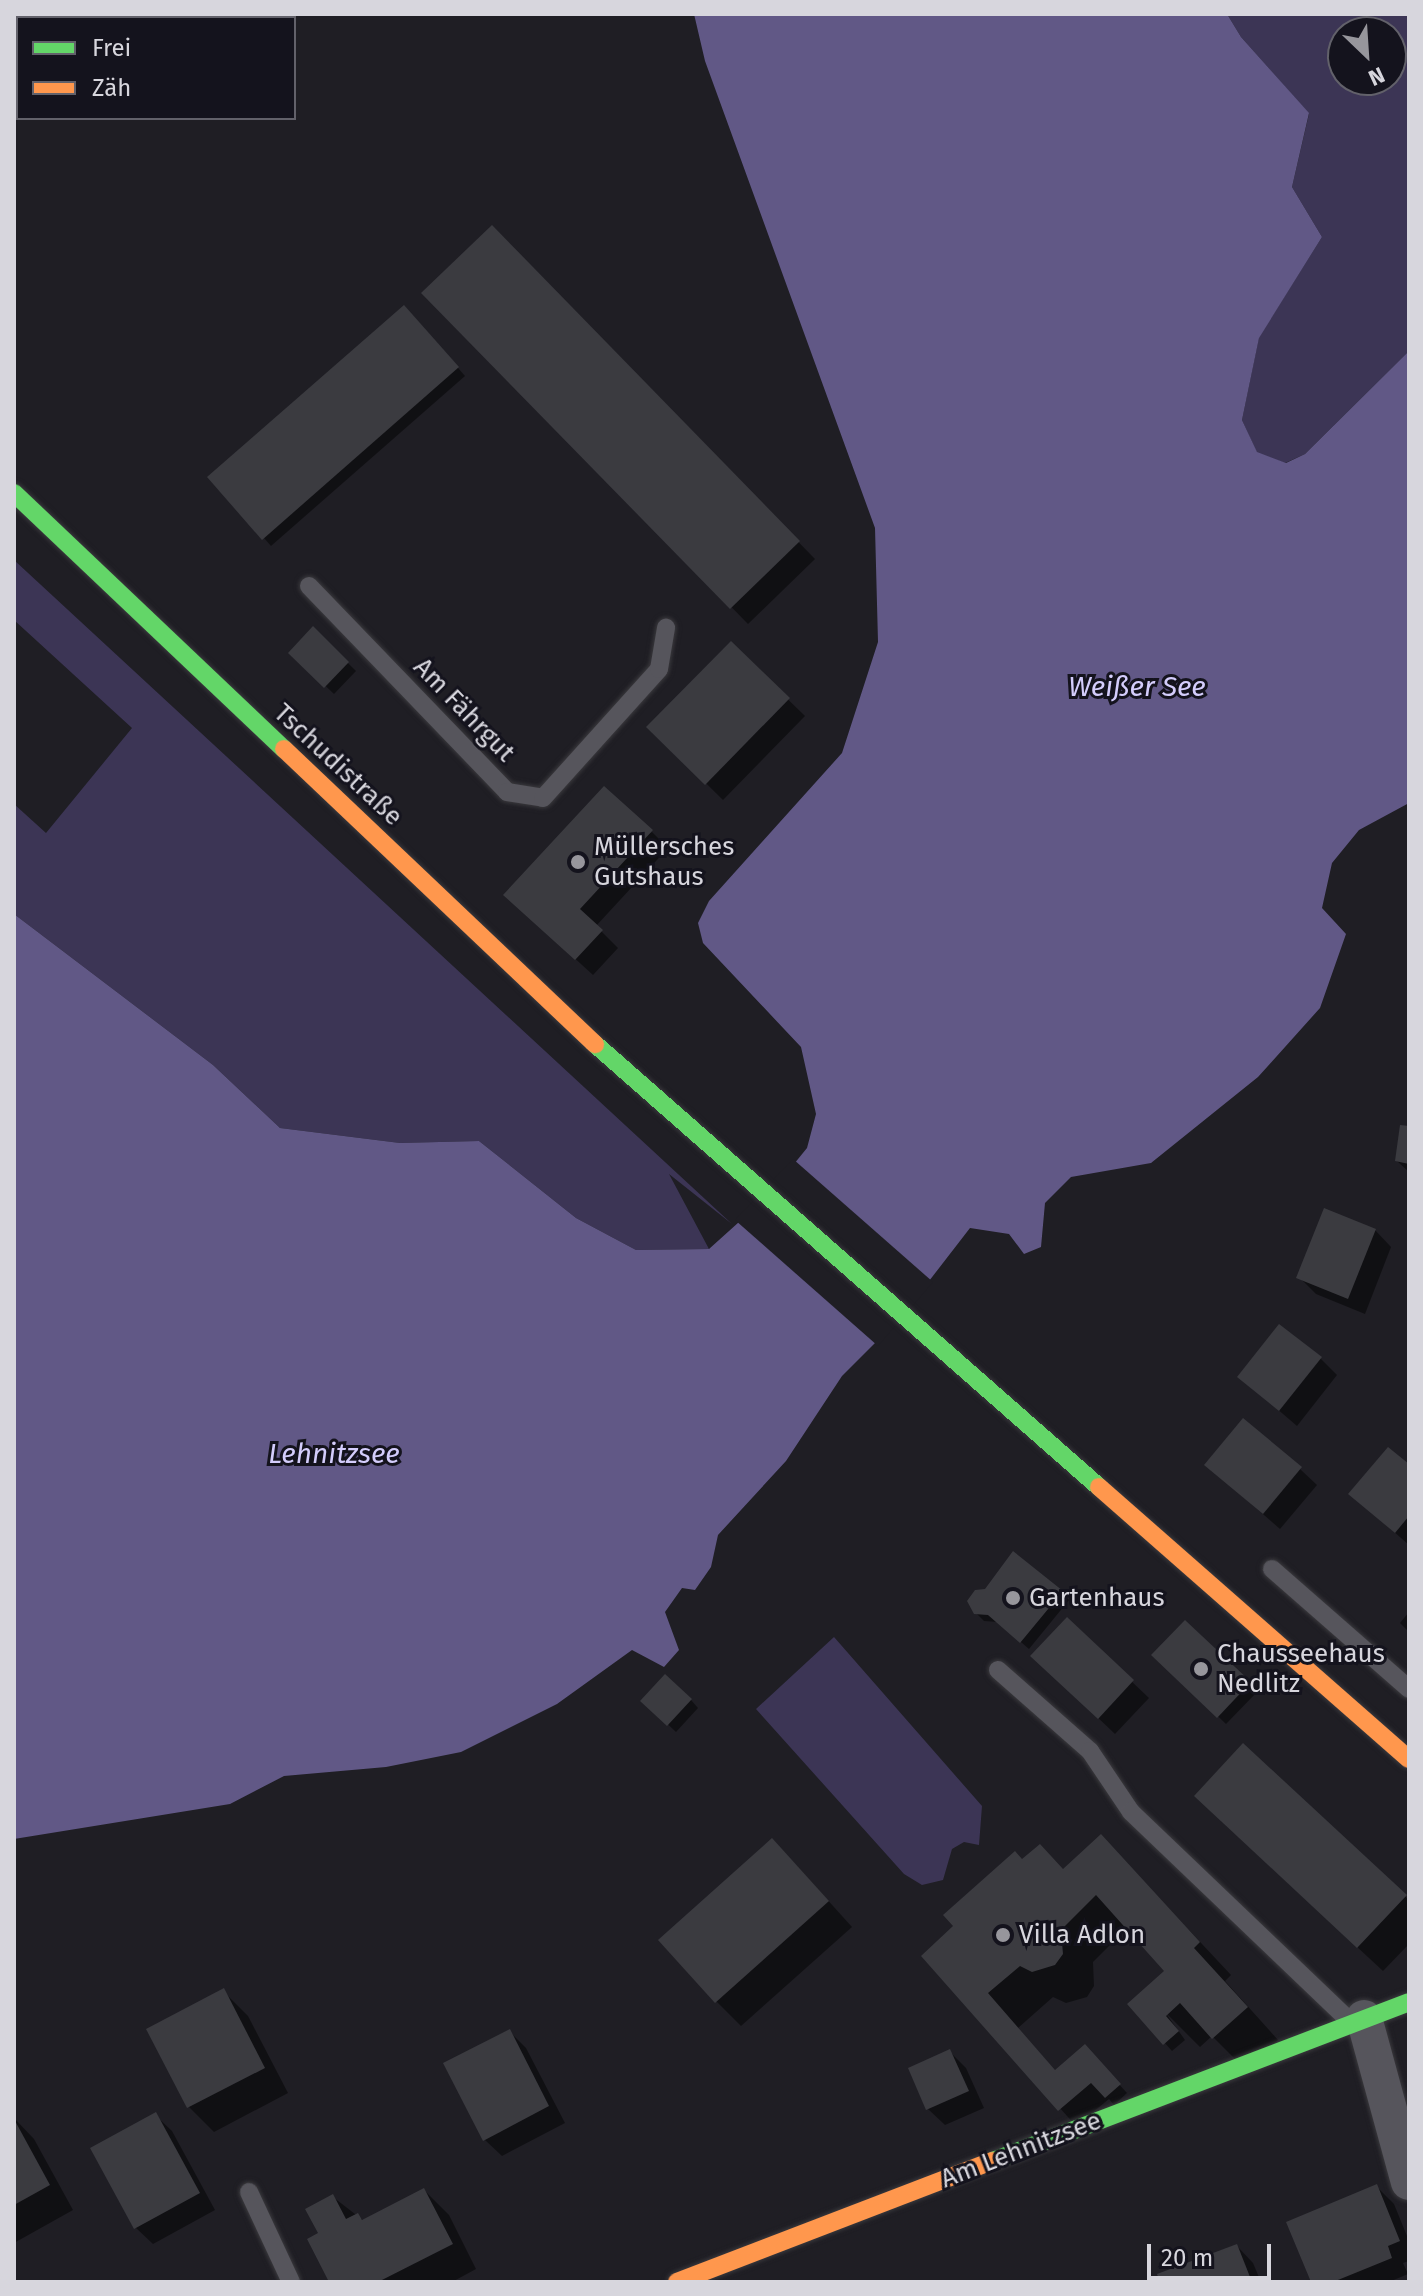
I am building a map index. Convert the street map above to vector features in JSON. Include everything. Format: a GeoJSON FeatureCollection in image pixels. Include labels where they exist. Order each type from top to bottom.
{"type":"FeatureCollection","features":[{"type":"Feature","properties":{"kind":"main road","name":"Tschudistraße"},"geometry":{"type":"LineString","coordinates":[[14,493],[627,1074],[1409,1759]]}},
{"type":"Feature","properties":{"kind":"main road","name":"Am Lehnitzsee"},"geometry":{"type":"LineString","coordinates":[[677,2282],[1409,2002]]}},
{"type":"Feature","properties":{"kind":"street"},"geometry":{"type":"LineString","coordinates":[[1358,2020],[1409,2182]]}},
{"type":"Feature","properties":{"kind":"lane","name":"Am Fährgut"},"geometry":{"type":"LineString","coordinates":[[309,586],[507,792],[543,798],[659,669],[666,628]]}},
{"type":"Feature","properties":{"kind":"lane"},"geometry":{"type":"LineString","coordinates":[[1272,1569],[1409,1689]]}},
{"type":"Feature","properties":{"kind":"lane"},"geometry":{"type":"LineString","coordinates":[[998,1670],[1090,1751],[1131,1812],[1358,2020]]}},
{"type":"Feature","properties":{"kind":"lane"},"geometry":{"type":"LineString","coordinates":[[249,2192],[291,2282]]}},
{"type":"Feature","properties":{"kind":"shaded area"},"geometry":{"type":"Polygon","coordinates":[[[1227,14],[1409,14],[1409,351],[1305,454],[1285,463],[1257,453],[1242,420],[1259,337],[1322,237],[1292,187],[1309,114],[1241,37],[1227,14]]]}},
{"type":"Feature","properties":{"kind":"shaded area"},"geometry":{"type":"Polygon","coordinates":[[[14,560],[732,1224],[669,1174],[709,1249],[636,1250],[576,1218],[479,1141],[400,1143],[280,1128],[213,1065],[14,914],[14,804],[46,833],[132,728],[14,620],[14,560]]]}},
{"type":"Feature","properties":{"kind":"shaded area"},"geometry":{"type":"Polygon","coordinates":[[[834,1637],[982,1806],[979,1845],[964,1842],[952,1849],[943,1880],[922,1885],[904,1874],[756,1709],[834,1637]]]}},
{"type":"Feature","properties":{"kind":"water"},"geometry":{"type":"Polygon","coordinates":[[[694,14],[1227,14],[1241,37],[1309,113],[1292,187],[1322,237],[1259,338],[1242,420],[1257,452],[1286,463],[1305,454],[1409,351],[1409,803],[1359,830],[1332,863],[1322,908],[1346,934],[1320,1008],[1258,1077],[1151,1163],[1071,1177],[1045,1203],[1041,1247],[1024,1254],[1009,1234],[970,1228],[902,1316],[842,1376],[786,1461],[718,1535],[711,1567],[695,1590],[682,1588],[665,1612],[679,1650],[664,1667],[632,1650],[557,1704],[461,1752],[386,1767],[284,1776],[230,1804],[14,1839],[14,914],[213,1065],[280,1128],[400,1143],[479,1141],[576,1218],[636,1250],[709,1249],[768,1196],[807,1148],[816,1114],[801,1047],[703,943],[698,923],[709,901],[842,753],[878,642],[875,528],[705,61],[694,14]]]}},
{"type":"Feature","properties":{"kind":"pier"},"geometry":{"type":"Polygon","coordinates":[[[793,1159],[933,1282],[878,1346],[735,1220],[793,1159]]]}},
{"type":"Feature","properties":{"kind":"building"},"geometry":{"type":"Polygon","coordinates":[[[492,225],[800,541],[730,609],[421,293],[492,225]]]}},
{"type":"Feature","properties":{"kind":"building"},"geometry":{"type":"Polygon","coordinates":[[[404,305],[459,367],[262,540],[207,477],[404,305]]]}},
{"type":"Feature","properties":{"kind":"building"},"geometry":{"type":"Polygon","coordinates":[[[313,626],[349,662],[324,688],[288,653],[313,626]]]}},
{"type":"Feature","properties":{"kind":"building"},"geometry":{"type":"Polygon","coordinates":[[[731,641],[790,698],[705,785],[646,727],[731,641]]]}},
{"type":"Feature","properties":{"kind":"building","name":"Müllersches Gutshaus"},"geometry":{"type":"Polygon","coordinates":[[[604,786],[653,830],[580,909],[603,930],[575,960],[503,895],[604,786]]]}},
{"type":"Feature","properties":{"kind":"building"},"geometry":{"type":"Polygon","coordinates":[[[1400,1125],[1409,1126],[1409,1164],[1395,1161],[1400,1125]]]}},
{"type":"Feature","properties":{"kind":"building"},"geometry":{"type":"Polygon","coordinates":[[[1324,1208],[1376,1229],[1348,1299],[1296,1278],[1324,1208]]]}},
{"type":"Feature","properties":{"kind":"building"},"geometry":{"type":"Polygon","coordinates":[[[1279,1324],[1322,1357],[1279,1411],[1237,1377],[1279,1324]]]}},
{"type":"Feature","properties":{"kind":"building"},"geometry":{"type":"Polygon","coordinates":[[[1243,1418],[1302,1467],[1263,1514],[1204,1465],[1243,1418]]]}},
{"type":"Feature","properties":{"kind":"building"},"geometry":{"type":"Polygon","coordinates":[[[1388,1447],[1409,1464],[1409,1516],[1395,1533],[1348,1494],[1388,1447]]]}},
{"type":"Feature","properties":{"kind":"building","name":"Gartenhaus"},"geometry":{"type":"Polygon","coordinates":[[[1013,1551],[1063,1591],[1020,1643],[988,1615],[974,1614],[967,1601],[975,1590],[985,1589],[1013,1551]]]}},
{"type":"Feature","properties":{"kind":"building"},"geometry":{"type":"Polygon","coordinates":[[[1067,1617],[1134,1680],[1098,1719],[1030,1656],[1067,1617]]]}},
{"type":"Feature","properties":{"kind":"building","name":"Chausseehaus Nedlitz"},"geometry":{"type":"Polygon","coordinates":[[[1185,1620],[1251,1682],[1217,1718],[1151,1655],[1185,1620]]]}},
{"type":"Feature","properties":{"kind":"building"},"geometry":{"type":"Polygon","coordinates":[[[665,1674],[692,1699],[667,1726],[640,1701],[665,1674]]]}},
{"type":"Feature","properties":{"kind":"building"},"geometry":{"type":"Polygon","coordinates":[[[1243,1743],[1407,1895],[1357,1948],[1194,1796],[1243,1743]]]}},
{"type":"Feature","properties":{"kind":"building","name":"Villa Adlon"},"geometry":{"type":"Polygon","coordinates":[[[1101,1834],[1200,1942],[1194,1948],[1248,2007],[1212,2039],[1180,2003],[1166,2016],[1179,2031],[1163,2045],[1127,2004],[1164,1971],[1096,1895],[1061,1930],[1063,1954],[1055,1965],[1032,1972],[1020,1966],[988,1993],[1055,2070],[1085,2044],[1121,2084],[1105,2098],[1091,2083],[1058,2111],[921,1956],[953,1926],[943,1915],[1015,1851],[1022,1859],[1040,1844],[1063,1869],[1101,1834]]]}},
{"type":"Feature","properties":{"kind":"building"},"geometry":{"type":"Polygon","coordinates":[[[772,1838],[829,1901],[715,2003],[658,1940],[772,1838]]]}},
{"type":"Feature","properties":{"kind":"building"},"geometry":{"type":"Polygon","coordinates":[[[224,1988],[265,2068],[187,2108],[146,2029],[224,1988]]]}},
{"type":"Feature","properties":{"kind":"building"},"geometry":{"type":"Polygon","coordinates":[[[510,2029],[549,2106],[483,2141],[443,2063],[510,2029]]]}},
{"type":"Feature","properties":{"kind":"building"},"geometry":{"type":"Polygon","coordinates":[[[950,2049],[969,2091],[926,2110],[908,2068],[950,2049]]]}},
{"type":"Feature","properties":{"kind":"building"},"geometry":{"type":"Polygon","coordinates":[[[156,2112],[200,2193],[134,2229],[90,2148],[156,2112]]]}},
{"type":"Feature","properties":{"kind":"building"},"geometry":{"type":"Polygon","coordinates":[[[14,2119],[50,2185],[14,2205],[14,2119]]]}},
{"type":"Feature","properties":{"kind":"building"},"geometry":{"type":"Polygon","coordinates":[[[1377,2184],[1400,2241],[1388,2246],[1392,2258],[1333,2282],[1311,2282],[1286,2222],[1377,2184]]]}},
{"type":"Feature","properties":{"kind":"building"},"geometry":{"type":"Polygon","coordinates":[[[424,2188],[453,2244],[378,2282],[329,2282],[307,2239],[318,2233],[305,2209],[333,2194],[346,2219],[358,2213],[362,2220],[424,2188]]]}},
{"type":"Feature","properties":{"kind":"building"},"geometry":{"type":"Polygon","coordinates":[[[1237,2244],[1252,2282],[1160,2282],[1157,2274],[1237,2244]]]}},
{"type":"Feature","properties":{"kind":"traffic: fast"},"geometry":{"type":"LineString","coordinates":[[14,493],[284,749]]}},
{"type":"Feature","properties":{"kind":"traffic: fast"},"geometry":{"type":"LineString","coordinates":[[595,1044],[1099,1487]]}},
{"type":"Feature","properties":{"kind":"traffic: fast"},"geometry":{"type":"LineString","coordinates":[[993,2161],[1409,2002]]}},
{"type":"Feature","properties":{"kind":"traffic: slow"},"geometry":{"type":"LineString","coordinates":[[284,749],[595,1044]]}},
{"type":"Feature","properties":{"kind":"traffic: slow"},"geometry":{"type":"LineString","coordinates":[[1099,1487],[1409,1759]]}},
{"type":"Feature","properties":{"kind":"traffic: slow"},"geometry":{"type":"LineString","coordinates":[[677,2282],[993,2161]]}},
{"type":"Feature","properties":{"kind":"place","name":"Müllersches Gutshaus"},"geometry":{"type":"Point","coordinates":[578,862]}},
{"type":"Feature","properties":{"kind":"place","name":"Gartenhaus"},"geometry":{"type":"Point","coordinates":[1013,1598]}},
{"type":"Feature","properties":{"kind":"place","name":"Chausseehaus Nedlitz"},"geometry":{"type":"Point","coordinates":[1201,1669]}},
{"type":"Feature","properties":{"kind":"place","name":"Villa Adlon"},"geometry":{"type":"Point","coordinates":[1003,1935]}},
{"type":"Feature","properties":{"kind":"water label","name":"Weißer See"},"geometry":{"type":"Point","coordinates":[1137,687]}},
{"type":"Feature","properties":{"kind":"water label","name":"Lehnitzsee"},"geometry":{"type":"Point","coordinates":[334,1454]}}]}
